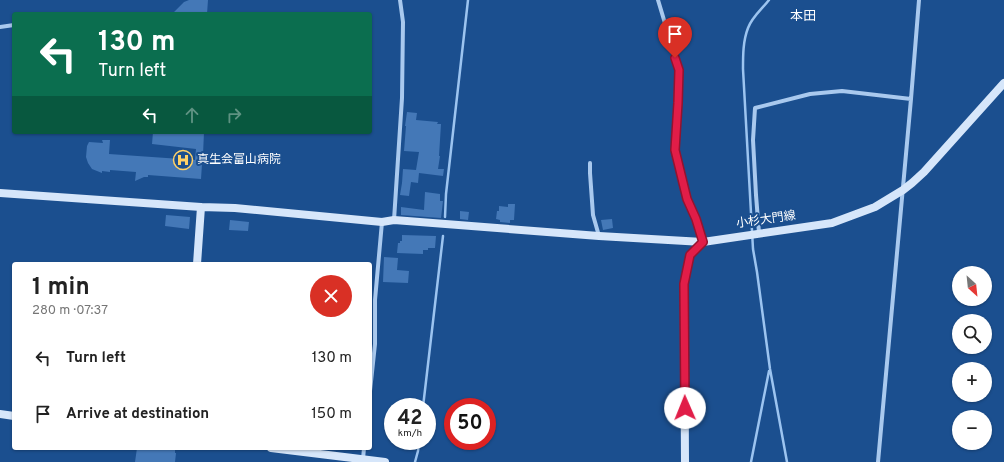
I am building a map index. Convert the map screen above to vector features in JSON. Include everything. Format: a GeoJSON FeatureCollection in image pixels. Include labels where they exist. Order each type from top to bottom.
{"type":"FeatureCollection","features":[{"type":"Feature","properties":{"kind":"street"},"geometry":{"type":"LineString","coordinates":[[394,220],[402,98],[403,22],[400,0]]}},
{"type":"Feature","properties":{"kind":"street"},"geometry":{"type":"LineString","coordinates":[[658,0],[679,70],[675,150],[687,199],[696,219],[703,242],[690,255],[684,284],[684,462]]}},
{"type":"Feature","properties":{"kind":"street"},"geometry":{"type":"LineString","coordinates":[[878,462],[919,0]]}},
{"type":"Feature","properties":{"kind":"street"},"geometry":{"type":"LineString","coordinates":[[0,28],[12,25]]}},
{"type":"Feature","properties":{"kind":"street","name":"小杉大門線"},"geometry":{"type":"LineString","coordinates":[[0,193],[235,208],[382,222],[394,220],[599,236],[703,242],[832,223],[875,207],[903,190],[924,172],[1004,83]]}},
{"type":"Feature","properties":{"kind":"street"},"geometry":{"type":"LineString","coordinates":[[759,233],[753,140],[755,108],[810,94],[842,91],[911,99]]}},
{"type":"Feature","properties":{"kind":"street"},"geometry":{"type":"LineString","coordinates":[[590,163],[592,215],[599,236]]}},
{"type":"Feature","properties":{"kind":"street"},"geometry":{"type":"LineString","coordinates":[[197,262],[201,207]]}},
{"type":"Feature","properties":{"kind":"street"},"geometry":{"type":"LineString","coordinates":[[372,368],[382,222]]}},
{"type":"Feature","properties":{"kind":"street"},"geometry":{"type":"LineString","coordinates":[[0,414],[12,416]]}},
{"type":"Feature","properties":{"kind":"street"},"geometry":{"type":"LineString","coordinates":[[288,450],[384,462]]}},
{"type":"Feature","properties":{"kind":"street"},"geometry":{"type":"LineString","coordinates":[[363,459],[364,450]]}},
{"type":"Feature","properties":{"kind":"building"},"geometry":{"type":"Polygon","coordinates":[[[189,0],[208,0],[207,12],[174,12],[184,2],[189,0]]]}},
{"type":"Feature","properties":{"kind":"building"},"geometry":{"type":"Polygon","coordinates":[[[407,112],[417,113],[416,120],[438,122],[437,124],[441,124],[438,169],[444,169],[443,176],[419,173],[418,183],[411,182],[409,196],[400,195],[403,169],[416,170],[419,152],[404,151],[407,112]]]}},
{"type":"Feature","properties":{"kind":"building"},"geometry":{"type":"Polygon","coordinates":[[[153,134],[204,134],[203,155],[214,156],[213,165],[202,164],[201,179],[148,175],[148,177],[135,181],[136,172],[110,170],[110,172],[102,171],[102,173],[92,169],[86,157],[89,142],[103,143],[102,140],[110,140],[109,154],[195,160],[196,149],[152,144],[153,134]]]}},
{"type":"Feature","properties":{"kind":"building"},"geometry":{"type":"Polygon","coordinates":[[[425,192],[440,194],[440,201],[443,201],[441,218],[401,215],[401,207],[424,210],[425,192]]]}},
{"type":"Feature","properties":{"kind":"building"},"geometry":{"type":"Polygon","coordinates":[[[508,204],[515,204],[514,220],[510,220],[510,223],[500,222],[500,220],[496,219],[499,206],[508,207],[508,204]]]}},
{"type":"Feature","properties":{"kind":"building"},"geometry":{"type":"Polygon","coordinates":[[[460,211],[469,212],[468,220],[460,219],[460,211]]]}},
{"type":"Feature","properties":{"kind":"building"},"geometry":{"type":"Polygon","coordinates":[[[166,215],[190,217],[189,229],[165,226],[166,215]]]}},
{"type":"Feature","properties":{"kind":"building"},"geometry":{"type":"Polygon","coordinates":[[[612,219],[613,228],[603,230],[601,220],[612,219]]]}},
{"type":"Feature","properties":{"kind":"building"},"geometry":{"type":"Polygon","coordinates":[[[230,220],[249,222],[248,231],[229,230],[230,220]]]}},
{"type":"Feature","properties":{"kind":"building"},"geometry":{"type":"Polygon","coordinates":[[[402,235],[436,236],[435,248],[423,250],[423,254],[397,253],[398,243],[402,241],[402,235]]]}},
{"type":"Feature","properties":{"kind":"building"},"geometry":{"type":"Polygon","coordinates":[[[384,257],[398,258],[397,270],[409,271],[408,283],[383,282],[384,257]]]}},
{"type":"Feature","properties":{"kind":"building"},"geometry":{"type":"Polygon","coordinates":[[[137,450],[175,450],[176,453],[175,462],[135,462],[137,450]]]}},
{"type":"Feature","properties":{"kind":"waterway"},"geometry":{"type":"LineString","coordinates":[[445,217],[446,194],[468,0]]}},
{"type":"Feature","properties":{"kind":"waterway"},"geometry":{"type":"LineString","coordinates":[[769,0],[750,24],[746,33],[743,53],[743,69],[753,249],[770,369],[787,462]]}},
{"type":"Feature","properties":{"kind":"waterway"},"geometry":{"type":"LineString","coordinates":[[424,398],[443,236]]}},
{"type":"Feature","properties":{"kind":"waterway"},"geometry":{"type":"LineString","coordinates":[[751,462],[769,371]]}},
{"type":"Feature","properties":{"kind":"waterway"},"geometry":{"type":"LineString","coordinates":[[415,462],[418,450]]}},
{"type":"Feature","properties":{"kind":"place","name":"真生会富山病院"},"geometry":{"type":"Point","coordinates":[183,160]}},
{"type":"Feature","properties":{"kind":"district","name":"本田"},"geometry":{"type":"Point","coordinates":[803,17]}},
{"type":"Feature","properties":{"kind":"route"},"geometry":{"type":"LineString","coordinates":[[675,58],[679,70],[675,150],[687,199],[696,219],[703,242],[690,255],[684,284],[685,408]]}}]}
